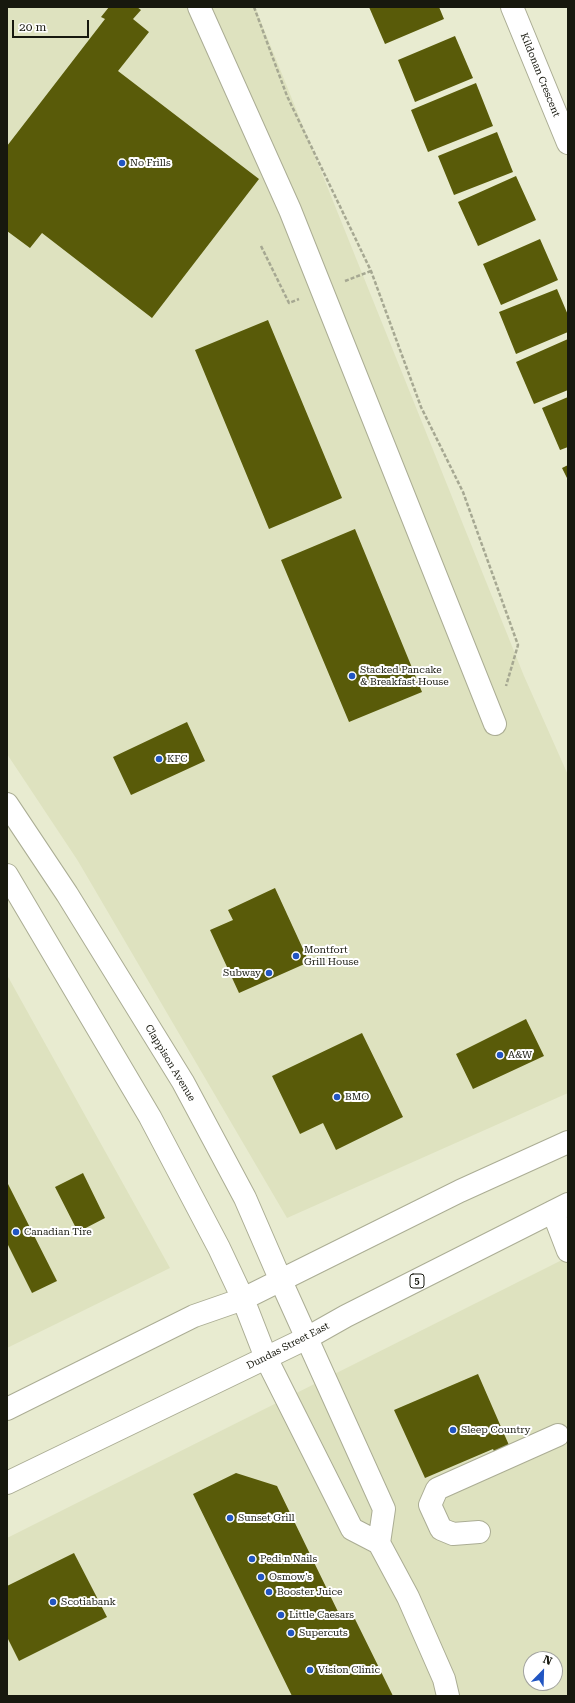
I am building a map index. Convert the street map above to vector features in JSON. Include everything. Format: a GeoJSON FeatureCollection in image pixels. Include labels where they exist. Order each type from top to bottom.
{"type":"FeatureCollection","features":[{"type":"Feature","properties":{"kind":"main road"},"geometry":{"type":"LineString","coordinates":[[199,7],[290,210],[495,724]]}},
{"type":"Feature","properties":{"kind":"main road","name":"Kildonan Crescent"},"geometry":{"type":"LineString","coordinates":[[512,7],[568,143]]}},
{"type":"Feature","properties":{"kind":"main road","name":"Clappison Avenue"},"geometry":{"type":"LineString","coordinates":[[7,804],[67,894],[183,1082],[245,1198],[384,1509],[379,1543]]}},
{"type":"Feature","properties":{"kind":"main road"},"geometry":{"type":"LineString","coordinates":[[7,875],[150,1117],[219,1248],[243,1300],[266,1358],[352,1529],[379,1543],[408,1597],[444,1679],[448,1696]]}},
{"type":"Feature","properties":{"kind":"main road"},"geometry":{"type":"LineString","coordinates":[[7,1409],[194,1316],[243,1300],[320,1260],[460,1192],[568,1142]]}},
{"type":"Feature","properties":{"kind":"main road"},"geometry":{"type":"LineString","coordinates":[[560,1208],[568,1251]]}},
{"type":"Feature","properties":{"kind":"main road","name":"Dundas Street East"},"geometry":{"type":"LineString","coordinates":[[7,1484],[307,1338],[346,1316],[560,1208]]}},
{"type":"Feature","properties":{"kind":"main road"},"geometry":{"type":"LineString","coordinates":[[478,1532],[453,1534],[441,1529],[430,1505],[437,1489],[558,1435]]}},
{"type":"Feature","properties":{"kind":"path"},"geometry":{"type":"LineString","coordinates":[[254,7],[287,96],[371,271],[421,407],[465,500],[518,645],[505,688]]}},
{"type":"Feature","properties":{"kind":"shaded area"},"geometry":{"type":"Polygon","coordinates":[[[7,7],[255,7],[524,676],[568,775],[568,1093],[287,1218],[78,861],[7,754],[7,7]]]}},
{"type":"Feature","properties":{"kind":"shaded area"},"geometry":{"type":"Polygon","coordinates":[[[7,975],[170,1268],[7,1348],[7,975]]]}},
{"type":"Feature","properties":{"kind":"shaded area"},"geometry":{"type":"Polygon","coordinates":[[[568,1257],[568,1696],[7,1696],[7,1538],[568,1257]]]}},
{"type":"Feature","properties":{"kind":"building","name":"No Frills"},"geometry":{"type":"Polygon","coordinates":[[[109,7],[137,7],[141,10],[133,19],[149,32],[118,71],[259,179],[152,318],[42,233],[30,248],[7,231],[7,146],[105,19],[101,17],[109,7]]]}},
{"type":"Feature","properties":{"kind":"building"},"geometry":{"type":"Polygon","coordinates":[[[369,7],[439,7],[444,19],[385,44],[369,7]]]}},
{"type":"Feature","properties":{"kind":"building"},"geometry":{"type":"Polygon","coordinates":[[[455,36],[473,78],[415,102],[398,60],[455,36]]]}},
{"type":"Feature","properties":{"kind":"building"},"geometry":{"type":"Polygon","coordinates":[[[476,83],[493,126],[428,152],[411,110],[476,83]]]}},
{"type":"Feature","properties":{"kind":"building"},"geometry":{"type":"Polygon","coordinates":[[[497,132],[513,172],[454,195],[438,156],[497,132]]]}},
{"type":"Feature","properties":{"kind":"building"},"geometry":{"type":"Polygon","coordinates":[[[516,176],[536,220],[478,246],[458,202],[516,176]]]}},
{"type":"Feature","properties":{"kind":"building"},"geometry":{"type":"Polygon","coordinates":[[[540,239],[558,280],[501,305],[483,264],[540,239]]]}},
{"type":"Feature","properties":{"kind":"building"},"geometry":{"type":"Polygon","coordinates":[[[557,289],[568,315],[568,332],[516,354],[499,312],[557,289]]]}},
{"type":"Feature","properties":{"kind":"building"},"geometry":{"type":"Polygon","coordinates":[[[268,320],[342,498],[269,529],[195,350],[268,320]]]}},
{"type":"Feature","properties":{"kind":"building"},"geometry":{"type":"Polygon","coordinates":[[[568,339],[568,390],[534,404],[516,362],[568,339]]]}},
{"type":"Feature","properties":{"kind":"building"},"geometry":{"type":"Polygon","coordinates":[[[568,397],[568,447],[560,450],[542,408],[568,397]]]}},
{"type":"Feature","properties":{"kind":"building"},"geometry":{"type":"Polygon","coordinates":[[[568,465],[568,480],[562,468],[568,465]]]}},
{"type":"Feature","properties":{"kind":"building"},"geometry":{"type":"Polygon","coordinates":[[[355,529],[422,692],[349,722],[281,560],[355,529]]]}},
{"type":"Feature","properties":{"kind":"building","name":"KFC"},"geometry":{"type":"Polygon","coordinates":[[[187,722],[205,761],[131,795],[113,757],[187,722]]]}},
{"type":"Feature","properties":{"kind":"building"},"geometry":{"type":"Polygon","coordinates":[[[275,888],[309,962],[239,993],[210,930],[233,920],[228,910],[275,888]]]}},
{"type":"Feature","properties":{"kind":"building","name":"A&W"},"geometry":{"type":"Polygon","coordinates":[[[526,1019],[544,1056],[473,1089],[456,1054],[526,1019]]]}},
{"type":"Feature","properties":{"kind":"building","name":"BMO"},"geometry":{"type":"Polygon","coordinates":[[[362,1033],[403,1117],[336,1150],[323,1123],[300,1134],[272,1076],[362,1033]]]}},
{"type":"Feature","properties":{"kind":"building"},"geometry":{"type":"Polygon","coordinates":[[[83,1173],[105,1218],[78,1232],[55,1187],[83,1173]]]}},
{"type":"Feature","properties":{"kind":"building"},"geometry":{"type":"Polygon","coordinates":[[[7,1182],[57,1281],[32,1293],[7,1243],[7,1182]]]}},
{"type":"Feature","properties":{"kind":"building","name":"Sleep Country"},"geometry":{"type":"Polygon","coordinates":[[[478,1374],[515,1459],[500,1465],[493,1449],[425,1478],[394,1410],[478,1374]]]}},
{"type":"Feature","properties":{"kind":"building"},"geometry":{"type":"Polygon","coordinates":[[[236,1473],[277,1486],[342,1620],[353,1615],[393,1696],[292,1696],[193,1494],[236,1473]]]}},
{"type":"Feature","properties":{"kind":"building","name":"Scotiabank"},"geometry":{"type":"Polygon","coordinates":[[[74,1553],[107,1617],[19,1661],[7,1637],[7,1586],[74,1553]]]}},
{"type":"Feature","properties":{"kind":"place","name":"No Frills"},"geometry":{"type":"Point","coordinates":[122,163]}},
{"type":"Feature","properties":{"kind":"place","name":"Stacked Pancake & Breakfast House"},"geometry":{"type":"Point","coordinates":[352,676]}},
{"type":"Feature","properties":{"kind":"place","name":"KFC"},"geometry":{"type":"Point","coordinates":[159,759]}},
{"type":"Feature","properties":{"kind":"place","name":"Montfort Grill House"},"geometry":{"type":"Point","coordinates":[296,956]}},
{"type":"Feature","properties":{"kind":"place","name":"Subway"},"geometry":{"type":"Point","coordinates":[269,973]}},
{"type":"Feature","properties":{"kind":"place","name":"A&W"},"geometry":{"type":"Point","coordinates":[500,1055]}},
{"type":"Feature","properties":{"kind":"place","name":"BMO"},"geometry":{"type":"Point","coordinates":[337,1097]}},
{"type":"Feature","properties":{"kind":"place","name":"Canadian Tire"},"geometry":{"type":"Point","coordinates":[16,1232]}},
{"type":"Feature","properties":{"kind":"place","name":"Sleep Country"},"geometry":{"type":"Point","coordinates":[453,1430]}},
{"type":"Feature","properties":{"kind":"place","name":"Sunset Grill"},"geometry":{"type":"Point","coordinates":[230,1518]}},
{"type":"Feature","properties":{"kind":"place","name":"Pedi n Nails"},"geometry":{"type":"Point","coordinates":[252,1559]}},
{"type":"Feature","properties":{"kind":"place","name":"Osmow's"},"geometry":{"type":"Point","coordinates":[261,1577]}},
{"type":"Feature","properties":{"kind":"place","name":"Booster Juice"},"geometry":{"type":"Point","coordinates":[269,1592]}},
{"type":"Feature","properties":{"kind":"place","name":"Scotiabank"},"geometry":{"type":"Point","coordinates":[53,1602]}},
{"type":"Feature","properties":{"kind":"place","name":"Little Caesars"},"geometry":{"type":"Point","coordinates":[281,1615]}},
{"type":"Feature","properties":{"kind":"place","name":"Supercuts"},"geometry":{"type":"Point","coordinates":[291,1633]}},
{"type":"Feature","properties":{"kind":"place","name":"Vision Clinic"},"geometry":{"type":"Point","coordinates":[310,1670]}}]}
